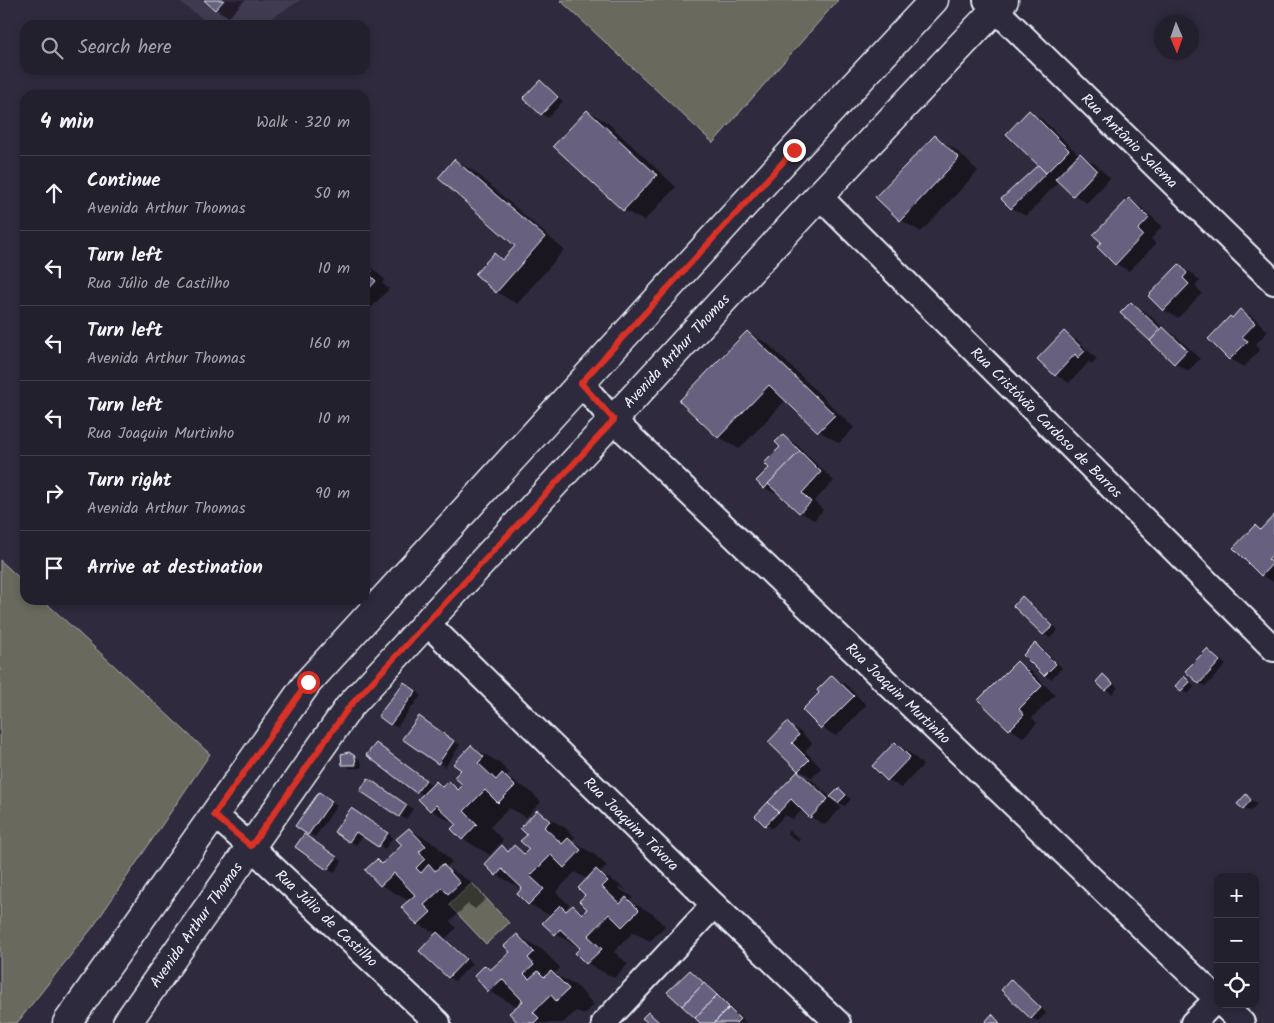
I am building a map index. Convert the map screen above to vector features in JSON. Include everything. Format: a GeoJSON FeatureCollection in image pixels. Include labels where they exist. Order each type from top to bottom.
{"type":"FeatureCollection","features":[{"type":"Feature","properties":{"kind":"main road"},"geometry":{"type":"LineString","coordinates":[[67,1023],[308,682],[794,150],[934,0]]}},
{"type":"Feature","properties":{"kind":"main road","name":"Avenida Arthur Thomas"},"geometry":{"type":"LineString","coordinates":[[127,1023],[349,707],[995,3]]}},
{"type":"Feature","properties":{"kind":"street","name":"Rua Antônio Salema"},"geometry":{"type":"LineString","coordinates":[[995,3],[1274,282]]}},
{"type":"Feature","properties":{"kind":"street","name":"Rua Cristóvão Cardoso de Barros"},"geometry":{"type":"LineString","coordinates":[[819,196],[1274,649]]}},
{"type":"Feature","properties":{"kind":"street","name":"Rua Joaquin Murtinho"},"geometry":{"type":"LineString","coordinates":[[581,383],[614,420],[1214,996]]}},
{"type":"Feature","properties":{"kind":"street","name":"Rua Joaquim Távora"},"geometry":{"type":"LineString","coordinates":[[426,622],[714,905],[838,1023]]}},
{"type":"Feature","properties":{"kind":"street","name":"Rua Júlio de Castilho"},"geometry":{"type":"LineString","coordinates":[[214,815],[251,846],[438,1023]]}},
{"type":"Feature","properties":{"kind":"street"},"geometry":{"type":"LineString","coordinates":[[604,1023],[714,905]]}},
{"type":"Feature","properties":{"kind":"street"},"geometry":{"type":"LineString","coordinates":[[1193,1023],[1214,1005]]}},
{"type":"Feature","properties":{"kind":"street","name":"Rua Joaquin Murtinho"},"geometry":{"type":"LineString","coordinates":[[1226,1008],[1242,1023]]}},
{"type":"Feature","properties":{"kind":"shaded area"},"geometry":{"type":"Polygon","coordinates":[[[177,0],[301,0],[269,20],[204,20],[177,0]]]}},
{"type":"Feature","properties":{"kind":"green space"},"geometry":{"type":"Polygon","coordinates":[[[560,0],[838,0],[713,143],[560,0]]]}},
{"type":"Feature","properties":{"kind":"green space"},"geometry":{"type":"Polygon","coordinates":[[[0,560],[20,578],[20,605],[48,605],[210,754],[93,927],[17,1023],[0,1023],[0,560]]]}},
{"type":"Feature","properties":{"kind":"green space"},"geometry":{"type":"Polygon","coordinates":[[[472,883],[509,923],[486,944],[449,905],[472,883]]]}},
{"type":"Feature","properties":{"kind":"building"},"geometry":{"type":"Polygon","coordinates":[[[204,0],[224,0],[215,10],[204,0]]]}},
{"type":"Feature","properties":{"kind":"building"},"geometry":{"type":"Polygon","coordinates":[[[540,80],[558,97],[541,115],[523,98],[540,80]]]}},
{"type":"Feature","properties":{"kind":"building"},"geometry":{"type":"Polygon","coordinates":[[[587,110],[657,175],[623,211],[553,146],[587,110]]]}},
{"type":"Feature","properties":{"kind":"building"},"geometry":{"type":"Polygon","coordinates":[[[1029,110],[1069,150],[1046,173],[1006,134],[1029,110]]]}},
{"type":"Feature","properties":{"kind":"building"},"geometry":{"type":"Polygon","coordinates":[[[935,135],[959,158],[900,221],[875,197],[935,135]]]}},
{"type":"Feature","properties":{"kind":"building"},"geometry":{"type":"Polygon","coordinates":[[[1080,153],[1097,170],[1073,196],[1055,179],[1080,153]]]}},
{"type":"Feature","properties":{"kind":"building"},"geometry":{"type":"Polygon","coordinates":[[[454,159],[545,237],[496,293],[475,274],[494,253],[502,260],[515,246],[438,178],[454,159]]]}},
{"type":"Feature","properties":{"kind":"building"},"geometry":{"type":"Polygon","coordinates":[[[1038,165],[1046,173],[1011,209],[1001,199],[1038,165]]]}},
{"type":"Feature","properties":{"kind":"building"},"geometry":{"type":"Polygon","coordinates":[[[1129,198],[1149,218],[1138,230],[1143,235],[1115,265],[1097,247],[1101,242],[1093,235],[1129,198]]]}},
{"type":"Feature","properties":{"kind":"building"},"geometry":{"type":"Polygon","coordinates":[[[1179,264],[1187,273],[1183,278],[1189,284],[1163,311],[1148,296],[1179,264]]]}},
{"type":"Feature","properties":{"kind":"building"},"geometry":{"type":"Polygon","coordinates":[[[370,275],[376,281],[370,288],[370,275]]]}},
{"type":"Feature","properties":{"kind":"building"},"geometry":{"type":"Polygon","coordinates":[[[1131,302],[1161,330],[1150,341],[1120,313],[1131,302]]]}},
{"type":"Feature","properties":{"kind":"building"},"geometry":{"type":"Polygon","coordinates":[[[1240,309],[1255,323],[1242,337],[1248,341],[1229,360],[1208,339],[1230,316],[1232,318],[1240,309]]]}},
{"type":"Feature","properties":{"kind":"building"},"geometry":{"type":"Polygon","coordinates":[[[1163,327],[1187,350],[1174,364],[1150,341],[1163,327]]]}},
{"type":"Feature","properties":{"kind":"building"},"geometry":{"type":"Polygon","coordinates":[[[747,331],[835,415],[818,432],[769,385],[718,438],[679,401],[747,331]]]}},
{"type":"Feature","properties":{"kind":"building"},"geometry":{"type":"Polygon","coordinates":[[[1064,331],[1085,351],[1078,358],[1075,354],[1055,376],[1037,359],[1064,331]]]}},
{"type":"Feature","properties":{"kind":"building"},"geometry":{"type":"Polygon","coordinates":[[[783,435],[800,451],[764,489],[756,481],[769,468],[764,463],[780,447],[775,442],[783,435]]]}},
{"type":"Feature","properties":{"kind":"building"},"geometry":{"type":"Polygon","coordinates":[[[800,451],[821,472],[802,493],[811,502],[799,513],[768,484],[800,451]]]}},
{"type":"Feature","properties":{"kind":"building"},"geometry":{"type":"Polygon","coordinates":[[[1274,515],[1274,554],[1268,559],[1273,563],[1261,576],[1233,548],[1255,525],[1260,530],[1274,515]]]}},
{"type":"Feature","properties":{"kind":"building"},"geometry":{"type":"Polygon","coordinates":[[[1022,596],[1053,626],[1043,635],[1013,606],[1022,596]]]}},
{"type":"Feature","properties":{"kind":"building"},"geometry":{"type":"Polygon","coordinates":[[[1035,643],[1056,664],[1044,676],[1023,655],[1035,643]]]}},
{"type":"Feature","properties":{"kind":"building"},"geometry":{"type":"Polygon","coordinates":[[[1207,649],[1220,661],[1199,684],[1185,671],[1207,649]]]}},
{"type":"Feature","properties":{"kind":"building"},"geometry":{"type":"Polygon","coordinates":[[[1017,661],[1042,686],[1019,709],[1024,715],[1009,730],[978,700],[1017,661]]]}},
{"type":"Feature","properties":{"kind":"building"},"geometry":{"type":"Polygon","coordinates":[[[1103,674],[1113,684],[1105,691],[1096,682],[1103,674]]]}},
{"type":"Feature","properties":{"kind":"building"},"geometry":{"type":"Polygon","coordinates":[[[832,675],[854,696],[821,729],[802,710],[819,693],[817,690],[832,675]]]}},
{"type":"Feature","properties":{"kind":"building"},"geometry":{"type":"Polygon","coordinates":[[[1184,676],[1190,682],[1181,691],[1175,686],[1184,676]]]}},
{"type":"Feature","properties":{"kind":"building"},"geometry":{"type":"Polygon","coordinates":[[[404,682],[416,691],[390,725],[378,716],[404,682]]]}},
{"type":"Feature","properties":{"kind":"building"},"geometry":{"type":"Polygon","coordinates":[[[419,716],[454,741],[438,764],[402,739],[419,716]]]}},
{"type":"Feature","properties":{"kind":"building"},"geometry":{"type":"Polygon","coordinates":[[[787,722],[799,735],[792,743],[809,760],[798,771],[768,742],[787,722]]]}},
{"type":"Feature","properties":{"kind":"building"},"geometry":{"type":"Polygon","coordinates":[[[895,742],[910,757],[887,781],[872,766],[895,742]]]}},
{"type":"Feature","properties":{"kind":"building"},"geometry":{"type":"Polygon","coordinates":[[[376,743],[426,780],[416,793],[366,755],[376,743]]]}},
{"type":"Feature","properties":{"kind":"building"},"geometry":{"type":"Polygon","coordinates":[[[471,745],[484,757],[478,763],[496,780],[502,773],[515,786],[498,803],[485,790],[464,811],[477,824],[462,840],[451,829],[456,824],[436,805],[430,811],[418,799],[436,781],[442,787],[449,781],[458,790],[463,785],[454,777],[461,770],[453,764],[471,745]]]}},
{"type":"Feature","properties":{"kind":"building"},"geometry":{"type":"Polygon","coordinates":[[[349,752],[355,756],[356,765],[342,765],[341,754],[349,752]]]}},
{"type":"Feature","properties":{"kind":"building"},"geometry":{"type":"Polygon","coordinates":[[[798,771],[828,799],[810,818],[791,799],[778,813],[768,802],[798,771]]]}},
{"type":"Feature","properties":{"kind":"building"},"geometry":{"type":"Polygon","coordinates":[[[368,778],[407,805],[399,817],[360,791],[368,778]]]}},
{"type":"Feature","properties":{"kind":"building"},"geometry":{"type":"Polygon","coordinates":[[[839,788],[846,795],[838,803],[830,797],[839,788]]]}},
{"type":"Feature","properties":{"kind":"building"},"geometry":{"type":"Polygon","coordinates":[[[319,792],[332,801],[308,835],[295,826],[319,792]]]}},
{"type":"Feature","properties":{"kind":"building"},"geometry":{"type":"Polygon","coordinates":[[[1246,794],[1251,800],[1243,809],[1237,804],[1246,794]]]}},
{"type":"Feature","properties":{"kind":"building"},"geometry":{"type":"Polygon","coordinates":[[[768,802],[778,812],[765,826],[755,816],[768,802]]]}},
{"type":"Feature","properties":{"kind":"building"},"geometry":{"type":"Polygon","coordinates":[[[351,808],[388,833],[378,847],[356,832],[349,842],[334,832],[351,808]]]}},
{"type":"Feature","properties":{"kind":"building"},"geometry":{"type":"Polygon","coordinates":[[[537,810],[550,821],[544,827],[562,844],[568,838],[581,850],[564,868],[551,855],[530,876],[544,889],[528,905],[517,894],[522,888],[502,869],[496,876],[484,864],[502,845],[508,852],[514,845],[524,854],[529,849],[520,841],[527,835],[520,828],[537,810]]]}},
{"type":"Feature","properties":{"kind":"building"},"geometry":{"type":"Polygon","coordinates":[[[409,828],[426,846],[419,852],[425,859],[416,868],[421,873],[429,864],[435,871],[443,864],[460,883],[448,894],[442,888],[424,905],[431,912],[417,925],[401,907],[415,895],[394,873],[380,886],[365,870],[377,859],[382,864],[402,845],[396,839],[409,828]]]}},
{"type":"Feature","properties":{"kind":"building"},"geometry":{"type":"Polygon","coordinates":[[[304,834],[337,857],[327,870],[295,847],[304,834]]]}},
{"type":"Feature","properties":{"kind":"building"},"geometry":{"type":"Polygon","coordinates":[[[596,869],[608,881],[602,887],[620,904],[626,897],[639,910],[622,927],[609,914],[588,936],[602,949],[586,964],[575,953],[580,948],[560,929],[555,935],[542,923],[560,905],[566,911],[573,905],[582,914],[587,909],[579,901],[585,895],[578,888],[596,869]]]}},
{"type":"Feature","properties":{"kind":"building"},"geometry":{"type":"Polygon","coordinates":[[[437,932],[466,959],[448,978],[419,951],[437,932]]]}},
{"type":"Feature","properties":{"kind":"building"},"geometry":{"type":"Polygon","coordinates":[[[517,934],[534,952],[528,958],[534,965],[524,974],[529,979],[538,971],[544,977],[551,971],[569,989],[556,1001],[551,995],[533,1012],[539,1018],[534,1023],[518,1023],[509,1013],[523,1001],[502,979],[488,992],[474,976],[485,965],[490,970],[510,952],[504,946],[517,934]]]}},
{"type":"Feature","properties":{"kind":"building"},"geometry":{"type":"Polygon","coordinates":[[[690,970],[704,983],[682,1006],[667,992],[690,970]]]}},
{"type":"Feature","properties":{"kind":"building"},"geometry":{"type":"Polygon","coordinates":[[[1011,979],[1041,1008],[1031,1019],[1001,990],[1011,979]]]}},
{"type":"Feature","properties":{"kind":"building"},"geometry":{"type":"Polygon","coordinates":[[[704,983],[717,995],[695,1018],[682,1006],[704,983]]]}},
{"type":"Feature","properties":{"kind":"building"},"geometry":{"type":"Polygon","coordinates":[[[717,995],[729,1007],[714,1023],[700,1023],[695,1018],[717,995]]]}},
{"type":"Feature","properties":{"kind":"building"},"geometry":{"type":"Polygon","coordinates":[[[729,1008],[740,1019],[736,1023],[714,1023],[729,1008]]]}},
{"type":"Feature","properties":{"kind":"building"},"geometry":{"type":"Polygon","coordinates":[[[648,1012],[660,1023],[648,1023],[642,1018],[648,1012]]]}},
{"type":"Feature","properties":{"kind":"building"},"geometry":{"type":"Polygon","coordinates":[[[992,1014],[1000,1023],[984,1023],[992,1014]]]}},
{"type":"Feature","properties":{"kind":"route"},"geometry":{"type":"LineString","coordinates":[[308,682],[214,815],[251,846],[349,707],[614,420],[581,383],[794,150]]}}]}
